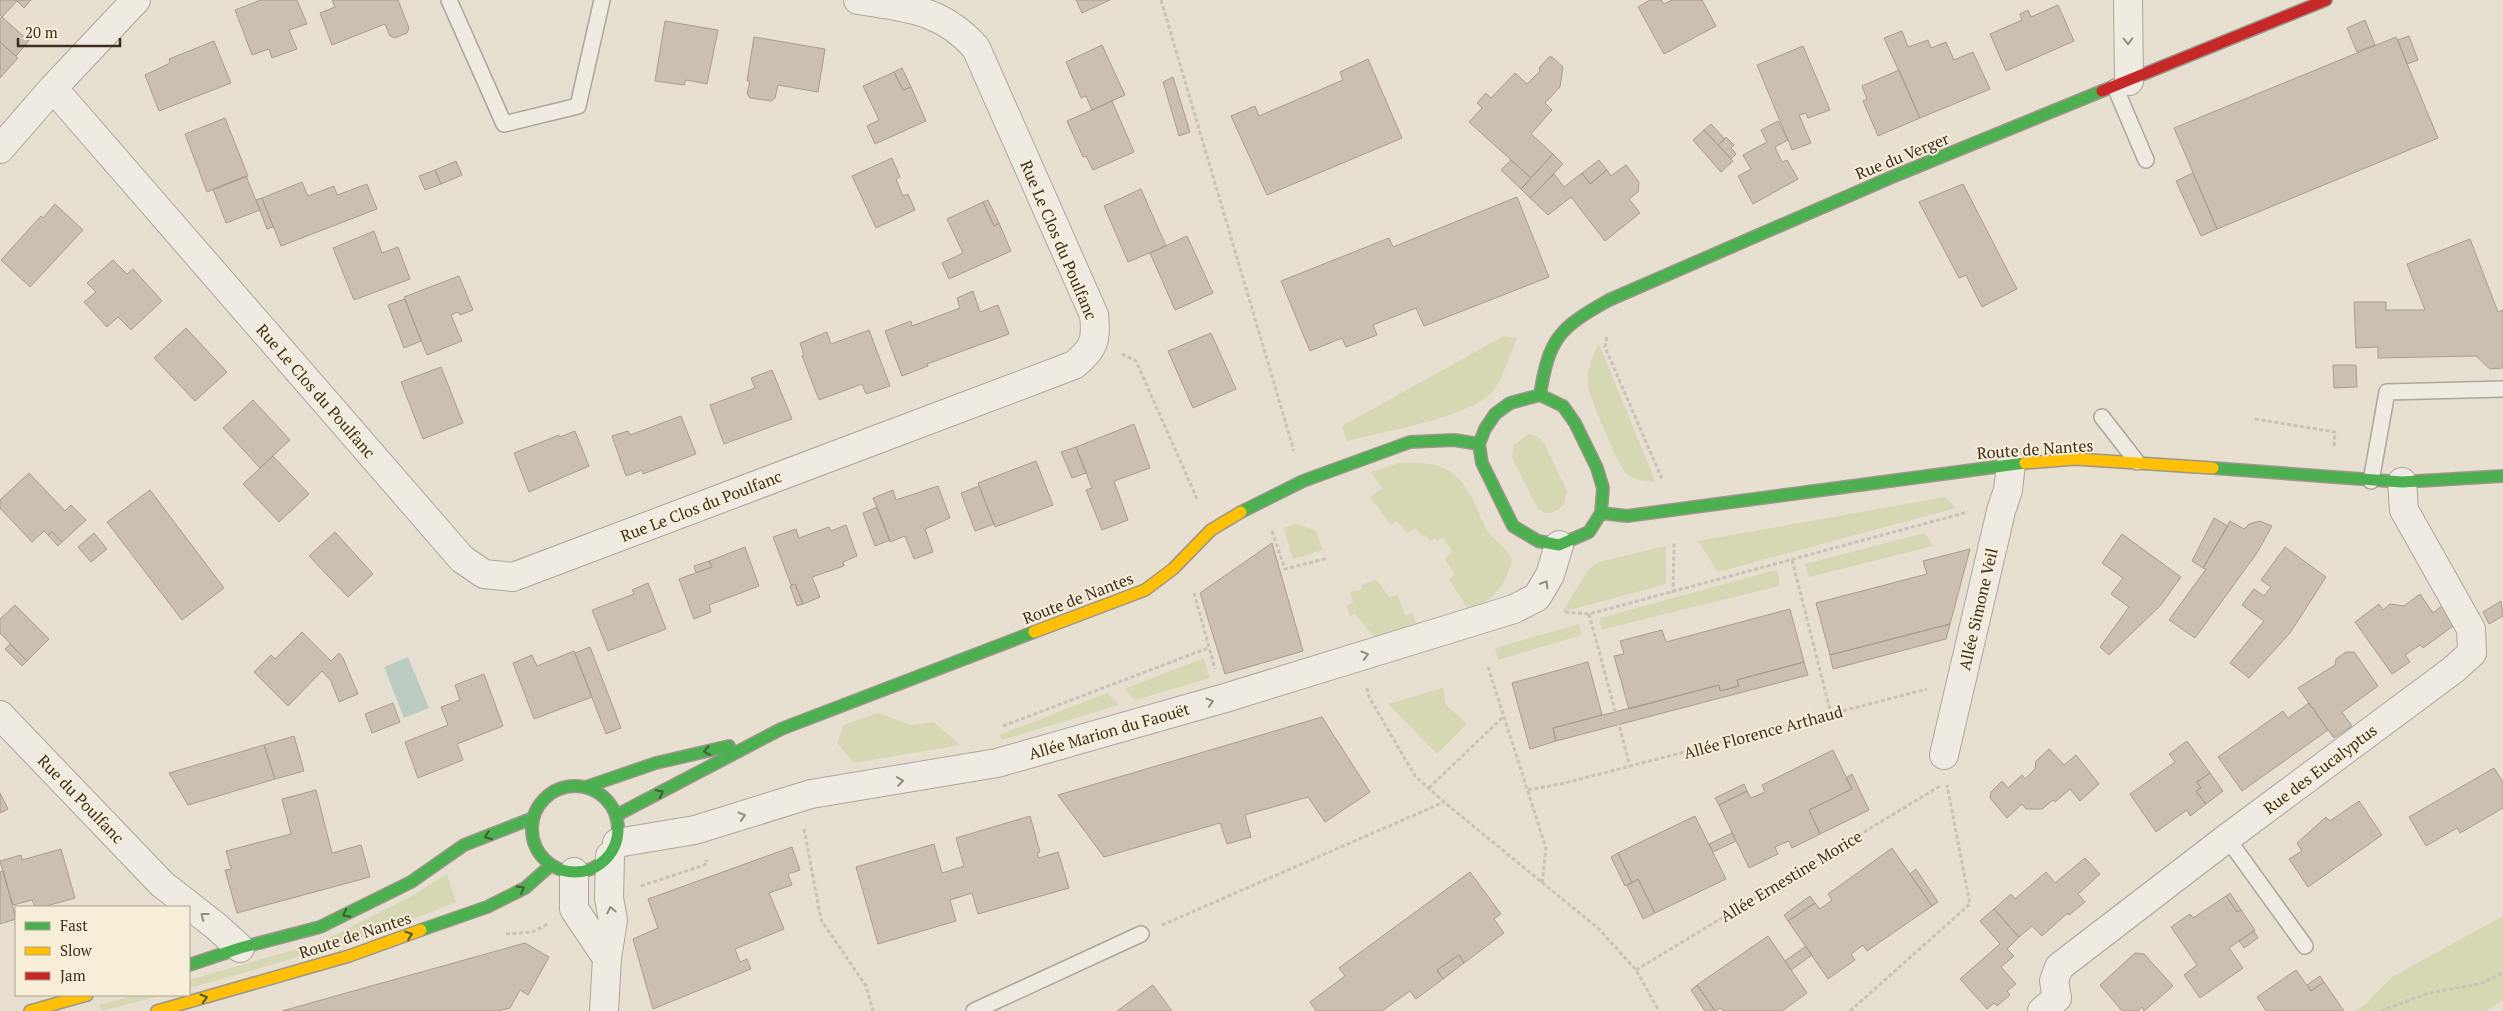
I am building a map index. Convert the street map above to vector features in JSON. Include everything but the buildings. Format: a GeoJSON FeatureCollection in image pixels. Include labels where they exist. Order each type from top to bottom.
{"type":"FeatureCollection","features":[{"type":"Feature","properties":{"kind":"main road","name":"Rue du Verger"},"geometry":{"type":"LineString","coordinates":[[1540,395],[1544,366],[1558,332],[1578,317],[1608,300],[1892,177],[2326,0]]}},
{"type":"Feature","properties":{"kind":"main road"},"geometry":{"type":"LineString","coordinates":[[1540,395],[1563,406],[1575,423],[1597,468],[1603,488],[1602,513],[1589,532],[1559,546],[1538,541],[1513,526],[1482,463],[1479,444],[1485,429],[1495,414],[1510,403],[1540,395]]}},
{"type":"Feature","properties":{"kind":"main road","name":"Route de Nantes"},"geometry":{"type":"LineString","coordinates":[[617,815],[781,729],[1146,590],[1173,569],[1211,530],[1252,506],[1303,481],[1410,442],[1454,440],[1479,444]]}},
{"type":"Feature","properties":{"kind":"main road","name":"Route de Nantes"},"geometry":{"type":"LineString","coordinates":[[1602,513],[1627,516],[2012,464],[2075,459],[2137,462],[2371,482],[2503,476]]}},
{"type":"Feature","properties":{"kind":"main road","name":"Route de Nantes"},"geometry":{"type":"LineString","coordinates":[[586,787],[624,772],[668,759],[755,741]]}},
{"type":"Feature","properties":{"kind":"main road"},"geometry":{"type":"LineString","coordinates":[[573,786],[586,787],[600,793],[610,803],[617,815],[619,829],[613,849],[599,866],[586,871],[563,869],[542,856],[535,845],[532,832],[533,818],[539,806],[548,796],[560,789],[573,786]]}},
{"type":"Feature","properties":{"kind":"main road","name":"Route de Nantes"},"geometry":{"type":"LineString","coordinates":[[190,964],[240,948],[320,927],[411,882],[464,846],[533,818]]}},
{"type":"Feature","properties":{"kind":"main road","name":"Route de Nantes"},"geometry":{"type":"LineString","coordinates":[[157,1011],[349,956],[487,907],[563,869]]}},
{"type":"Feature","properties":{"kind":"main road"},"geometry":{"type":"LineString","coordinates":[[30,1011],[83,996]]}},
{"type":"Feature","properties":{"kind":"street"},"geometry":{"type":"LineString","coordinates":[[0,149],[53,88],[136,0]]}},
{"type":"Feature","properties":{"kind":"street","name":"Rue Le Clos du Poulfanc"},"geometry":{"type":"LineString","coordinates":[[53,88],[462,559],[484,574],[513,577],[1064,369],[1074,365],[1088,354],[1094,341],[1094,315],[976,48],[964,34],[949,22],[932,15],[914,9],[858,0]]}},
{"type":"Feature","properties":{"kind":"street"},"geometry":{"type":"LineString","coordinates":[[2122,84],[2128,0]]}},
{"type":"Feature","properties":{"kind":"street","name":"Allée Simone Veil"},"geometry":{"type":"LineString","coordinates":[[1944,755],[2001,511],[2008,490],[2012,464]]}},
{"type":"Feature","properties":{"kind":"street","name":"Rue des Eucalyptus"},"geometry":{"type":"LineString","coordinates":[[2042,1011],[2057,998],[2054,981],[2059,967],[2453,670],[2472,653],[2471,629],[2404,510],[2402,482]]}},
{"type":"Feature","properties":{"kind":"street","name":"Allée Marion du Faouët"},"geometry":{"type":"LineString","coordinates":[[613,849],[695,830],[811,794],[997,762],[1225,698],[1514,609],[1536,597],[1550,575],[1559,546]]}},
{"type":"Feature","properties":{"kind":"street","name":"Rue du Poulfanc"},"geometry":{"type":"LineString","coordinates":[[0,715],[160,895],[180,906]]}},
{"type":"Feature","properties":{"kind":"street"},"geometry":{"type":"LineString","coordinates":[[604,1011],[607,958],[614,920],[609,898],[613,849]]}},
{"type":"Feature","properties":{"kind":"street"},"geometry":{"type":"LineString","coordinates":[[563,869],[574,909],[607,958]]}},
{"type":"Feature","properties":{"kind":"street","name":"Rue du Poulfanc"},"geometry":{"type":"LineString","coordinates":[[190,912],[217,927],[240,948]]}},
{"type":"Feature","properties":{"kind":"lane"},"geometry":{"type":"LineString","coordinates":[[449,0],[504,124],[578,106],[602,0]]}},
{"type":"Feature","properties":{"kind":"lane"},"geometry":{"type":"LineString","coordinates":[[2122,84],[2146,160]]}},
{"type":"Feature","properties":{"kind":"lane"},"geometry":{"type":"LineString","coordinates":[[2371,482],[2387,392],[2503,389]]}},
{"type":"Feature","properties":{"kind":"lane"},"geometry":{"type":"LineString","coordinates":[[2102,417],[2137,462]]}},
{"type":"Feature","properties":{"kind":"lane"},"geometry":{"type":"LineString","coordinates":[[2228,838],[2305,946]]}},
{"type":"Feature","properties":{"kind":"lane"},"geometry":{"type":"LineString","coordinates":[[974,1011],[1141,934]]}},
{"type":"Feature","properties":{"kind":"path"},"geometry":{"type":"LineString","coordinates":[[1161,0],[1303,481]]}},
{"type":"Feature","properties":{"kind":"path"},"geometry":{"type":"LineString","coordinates":[[1607,331],[1606,347],[1663,481]]}},
{"type":"Feature","properties":{"kind":"path"},"geometry":{"type":"LineString","coordinates":[[1094,341],[1136,361],[1211,530]]}},
{"type":"Feature","properties":{"kind":"path"},"geometry":{"type":"LineString","coordinates":[[2255,419],[2335,432],[2331,478]]}},
{"type":"Feature","properties":{"kind":"path"},"geometry":{"type":"LineString","coordinates":[[1630,766],[1589,614],[1673,593],[1973,510],[2001,511]]}},
{"type":"Feature","properties":{"kind":"path"},"geometry":{"type":"LineString","coordinates":[[1264,533],[1280,526]]}},
{"type":"Feature","properties":{"kind":"path"},"geometry":{"type":"LineString","coordinates":[[1271,530],[1285,569],[1328,558]]}},
{"type":"Feature","properties":{"kind":"path"},"geometry":{"type":"LineString","coordinates":[[1673,593],[1674,546]]}},
{"type":"Feature","properties":{"kind":"path"},"geometry":{"type":"LineString","coordinates":[[1792,560],[1831,714]]}},
{"type":"Feature","properties":{"kind":"path"},"geometry":{"type":"LineString","coordinates":[[1193,590],[1208,648],[1225,698]]}},
{"type":"Feature","properties":{"kind":"path"},"geometry":{"type":"LineString","coordinates":[[1359,657],[1369,697],[1416,776],[1444,802],[1542,884],[1599,929],[1636,970],[1659,1011]]}},
{"type":"Feature","properties":{"kind":"path"},"geometry":{"type":"LineString","coordinates":[[1488,667],[1546,848],[1542,884]]}},
{"type":"Feature","properties":{"kind":"path","name":"Allée Florence Arthaud"},"geometry":{"type":"LineString","coordinates":[[1528,790],[1564,783],[1961,680]]}},
{"type":"Feature","properties":{"kind":"path"},"geometry":{"type":"LineString","coordinates":[[1429,788],[1504,716]]}},
{"type":"Feature","properties":{"kind":"path","name":"Allée Ernestine Morice"},"geometry":{"type":"LineString","coordinates":[[1636,970],[1947,782],[1970,904],[1850,1011]]}},
{"type":"Feature","properties":{"kind":"path"},"geometry":{"type":"LineString","coordinates":[[1141,934],[1444,802]]}},
{"type":"Feature","properties":{"kind":"path"},"geometry":{"type":"LineString","coordinates":[[803,828],[821,920],[866,986],[873,1011]]}},
{"type":"Feature","properties":{"kind":"path"},"geometry":{"type":"LineString","coordinates":[[2381,1011],[2428,993],[2480,984],[2503,973]]}},
{"type":"Feature","properties":{"kind":"green space"},"geometry":{"type":"Polygon","coordinates":[[[1504,336],[1517,338],[1497,385],[1483,400],[1448,416],[1347,441],[1342,426],[1504,336]]]}},
{"type":"Feature","properties":{"kind":"green space"},"geometry":{"type":"Polygon","coordinates":[[[1599,344],[1655,482],[1636,479],[1626,473],[1617,458],[1598,415],[1589,391],[1588,374],[1590,364],[1599,344]]]}},
{"type":"Feature","properties":{"kind":"green space"},"geometry":{"type":"Polygon","coordinates":[[[1528,434],[1537,436],[1544,443],[1567,491],[1564,505],[1551,513],[1538,509],[1512,457],[1514,445],[1528,434]]]}},
{"type":"Feature","properties":{"kind":"green space"},"geometry":{"type":"Polygon","coordinates":[[[1399,463],[1436,466],[1446,469],[1454,475],[1462,482],[1469,493],[1489,533],[1512,559],[1503,584],[1485,602],[1469,610],[1449,580],[1455,575],[1445,559],[1452,551],[1443,538],[1437,541],[1435,538],[1430,541],[1426,535],[1422,536],[1416,528],[1407,533],[1397,521],[1391,525],[1370,497],[1382,488],[1371,472],[1399,463]]]}},
{"type":"Feature","properties":{"kind":"green space"},"geometry":{"type":"Polygon","coordinates":[[[1945,497],[1956,508],[1718,572],[1698,541],[1945,497]]]}},
{"type":"Feature","properties":{"kind":"green space"},"geometry":{"type":"Polygon","coordinates":[[[1297,524],[1316,531],[1323,550],[1293,559],[1284,528],[1297,524]]]}},
{"type":"Feature","properties":{"kind":"green space"},"geometry":{"type":"Polygon","coordinates":[[[1925,533],[1933,546],[1809,577],[1805,564],[1925,533]]]}},
{"type":"Feature","properties":{"kind":"green space"},"geometry":{"type":"Polygon","coordinates":[[[1666,546],[1666,584],[1562,612],[1589,569],[1599,562],[1666,546]]]}},
{"type":"Feature","properties":{"kind":"green space"},"geometry":{"type":"Polygon","coordinates":[[[1776,570],[1779,576],[1779,586],[1601,630],[1600,618],[1776,570]]]}},
{"type":"Feature","properties":{"kind":"green space"},"geometry":{"type":"Polygon","coordinates":[[[1377,580],[1389,597],[1397,595],[1405,615],[1413,613],[1417,627],[1376,639],[1355,614],[1350,616],[1347,606],[1353,602],[1350,592],[1362,589],[1361,585],[1377,580]]]}},
{"type":"Feature","properties":{"kind":"green space"},"geometry":{"type":"Polygon","coordinates":[[[1579,624],[1581,635],[1498,660],[1495,648],[1579,624]]]}},
{"type":"Feature","properties":{"kind":"green space"},"geometry":{"type":"Polygon","coordinates":[[[1204,658],[1210,678],[1135,700],[1124,689],[1204,658]]]}},
{"type":"Feature","properties":{"kind":"green space"},"geometry":{"type":"Polygon","coordinates":[[[1443,688],[1446,705],[1467,724],[1437,754],[1388,704],[1443,688]]]}},
{"type":"Feature","properties":{"kind":"green space"},"geometry":{"type":"Polygon","coordinates":[[[1107,693],[1119,705],[1002,740],[999,735],[1107,693]]]}},
{"type":"Feature","properties":{"kind":"green space"},"geometry":{"type":"Polygon","coordinates":[[[878,713],[911,725],[934,722],[960,745],[854,763],[837,743],[844,725],[878,713]]]}},
{"type":"Feature","properties":{"kind":"green space"},"geometry":{"type":"Polygon","coordinates":[[[447,874],[456,902],[357,938],[190,988],[190,980],[321,942],[412,896],[447,874]]]}},
{"type":"Feature","properties":{"kind":"green space"},"geometry":{"type":"Polygon","coordinates":[[[2503,916],[2503,1000],[2486,1011],[2356,1011],[2367,1003],[2392,977],[2503,916]]]}},
{"type":"Feature","properties":{"kind":"green space"},"geometry":{"type":"Polygon","coordinates":[[[131,996],[158,996],[102,1011],[99,1005],[131,996]]]}},
{"type":"Feature","properties":{"kind":"shaded area"},"geometry":{"type":"Polygon","coordinates":[[[408,657],[429,708],[404,718],[384,667],[408,657]]]}},
{"type":"Feature","properties":{"kind":"traffic: fast"},"geometry":{"type":"LineString","coordinates":[[1540,395],[1548,360],[1559,337],[1578,319],[1609,300],[1892,177],[2102,91]]}},
{"type":"Feature","properties":{"kind":"traffic: fast"},"geometry":{"type":"LineString","coordinates":[[1540,395],[1563,406],[1575,423],[1597,468],[1603,488],[1601,513],[1589,532],[1559,545],[1538,541],[1513,526],[1482,463],[1479,444],[1485,429],[1495,414],[1510,403],[1540,395]]}},
{"type":"Feature","properties":{"kind":"traffic: fast"},"geometry":{"type":"LineString","coordinates":[[1241,512],[1303,481],[1410,442],[1454,440],[1479,444]]}},
{"type":"Feature","properties":{"kind":"traffic: fast"},"geometry":{"type":"LineString","coordinates":[[1601,513],[1627,516],[2025,463]]}},
{"type":"Feature","properties":{"kind":"traffic: fast"},"geometry":{"type":"LineString","coordinates":[[2213,468],[2402,482],[2503,476]]}},
{"type":"Feature","properties":{"kind":"traffic: fast"},"geometry":{"type":"LineString","coordinates":[[617,815],[781,729],[1034,632]]}},
{"type":"Feature","properties":{"kind":"traffic: fast"},"geometry":{"type":"LineString","coordinates":[[586,787],[656,763],[729,746]]}},
{"type":"Feature","properties":{"kind":"traffic: fast"},"geometry":{"type":"LineString","coordinates":[[575,786],[591,789],[599,793],[611,805],[615,813],[618,829],[615,845],[611,853],[599,865],[591,869],[575,872],[559,869],[551,865],[539,853],[535,845],[532,829],[535,813],[539,805],[551,793],[559,789],[575,786]]}},
{"type":"Feature","properties":{"kind":"traffic: fast"},"geometry":{"type":"LineString","coordinates":[[190,965],[240,948],[320,927],[411,882],[464,845],[533,818]]}},
{"type":"Feature","properties":{"kind":"traffic: fast"},"geometry":{"type":"LineString","coordinates":[[421,930],[487,907],[525,888],[551,865]]}},
{"type":"Feature","properties":{"kind":"traffic: slow"},"geometry":{"type":"LineString","coordinates":[[2025,463],[2075,459],[2213,468]]}},
{"type":"Feature","properties":{"kind":"traffic: slow"},"geometry":{"type":"LineString","coordinates":[[1034,632],[1145,590],[1173,569],[1211,530],[1241,512]]}},
{"type":"Feature","properties":{"kind":"traffic: slow"},"geometry":{"type":"LineString","coordinates":[[157,1011],[349,956],[421,930]]}},
{"type":"Feature","properties":{"kind":"traffic: slow"},"geometry":{"type":"LineString","coordinates":[[30,1011],[83,996]]}},
{"type":"Feature","properties":{"kind":"traffic: jam"},"geometry":{"type":"LineString","coordinates":[[2102,91],[2326,0]]}}]}
